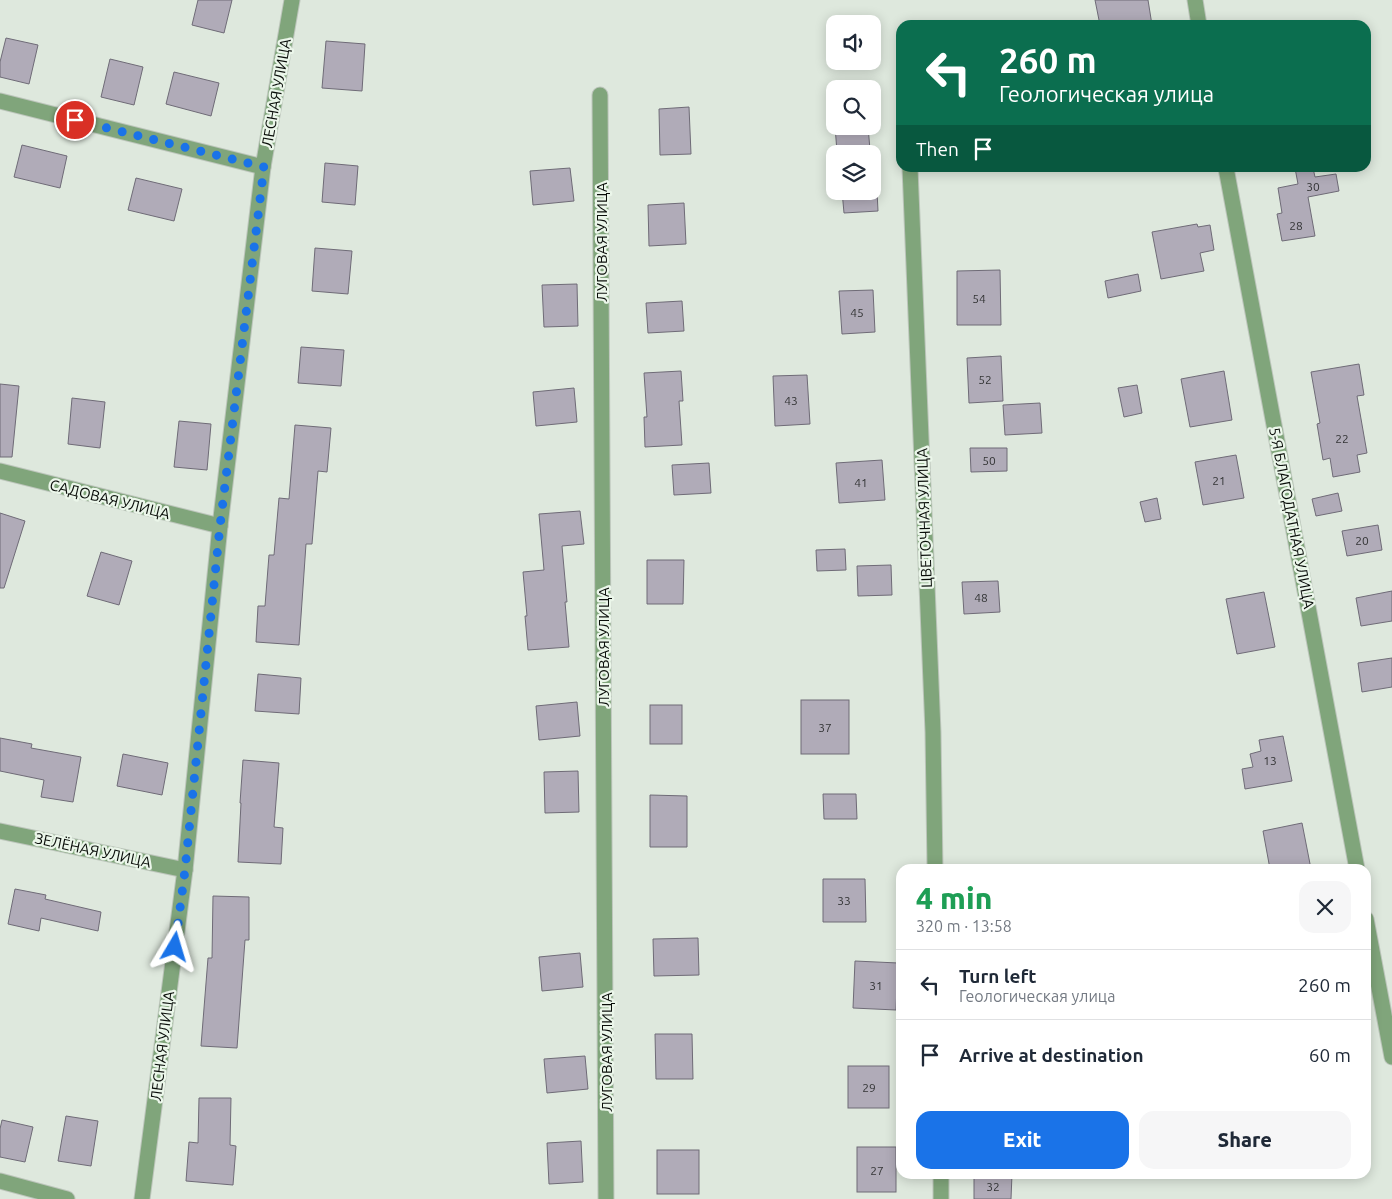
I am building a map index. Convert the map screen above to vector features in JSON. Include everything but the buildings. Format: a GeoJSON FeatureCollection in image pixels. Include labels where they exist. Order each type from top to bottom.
{"type":"FeatureCollection","features":[{"type":"Feature","properties":{"kind":"street","name":"ЛЕСНАЯ УЛИЦА"},"geometry":{"type":"LineString","coordinates":[[142,1199],[185,870],[220,526],[264,167],[292,0]]}},
{"type":"Feature","properties":{"kind":"street"},"geometry":{"type":"LineString","coordinates":[[1195,0],[1199,20]]}},
{"type":"Feature","properties":{"kind":"street","name":"ЛУГОВАЯ УЛИЦА"},"geometry":{"type":"LineString","coordinates":[[600,95],[606,1199]]}},
{"type":"Feature","properties":{"kind":"street"},"geometry":{"type":"LineString","coordinates":[[0,101],[264,167]]}},
{"type":"Feature","properties":{"kind":"street","name":"ЦВЕТОЧНАЯ УЛИЦА"},"geometry":{"type":"LineString","coordinates":[[910,172],[933,732],[936,864]]}},
{"type":"Feature","properties":{"kind":"street","name":"5-Я БЛАГОДАТНАЯ УЛИЦА"},"geometry":{"type":"LineString","coordinates":[[1227,172],[1356,864]]}},
{"type":"Feature","properties":{"kind":"street","name":"САДОВАЯ УЛИЦА"},"geometry":{"type":"LineString","coordinates":[[0,471],[220,526]]}},
{"type":"Feature","properties":{"kind":"street","name":"ЗЕЛЁНАЯ УЛИЦА"},"geometry":{"type":"LineString","coordinates":[[0,831],[185,870]]}},
{"type":"Feature","properties":{"kind":"street"},"geometry":{"type":"LineString","coordinates":[[1371,945],[1392,1056]]}},
{"type":"Feature","properties":{"kind":"street"},"geometry":{"type":"LineString","coordinates":[[941,1179],[941,1199]]}},
{"type":"Feature","properties":{"kind":"street"},"geometry":{"type":"LineString","coordinates":[[0,1181],[67,1199]]}},
{"type":"Feature","properties":{"kind":"route"},"geometry":{"type":"LineString","coordinates":[[75,120],[264,167],[220,526],[185,870],[175,947]]}}]}
